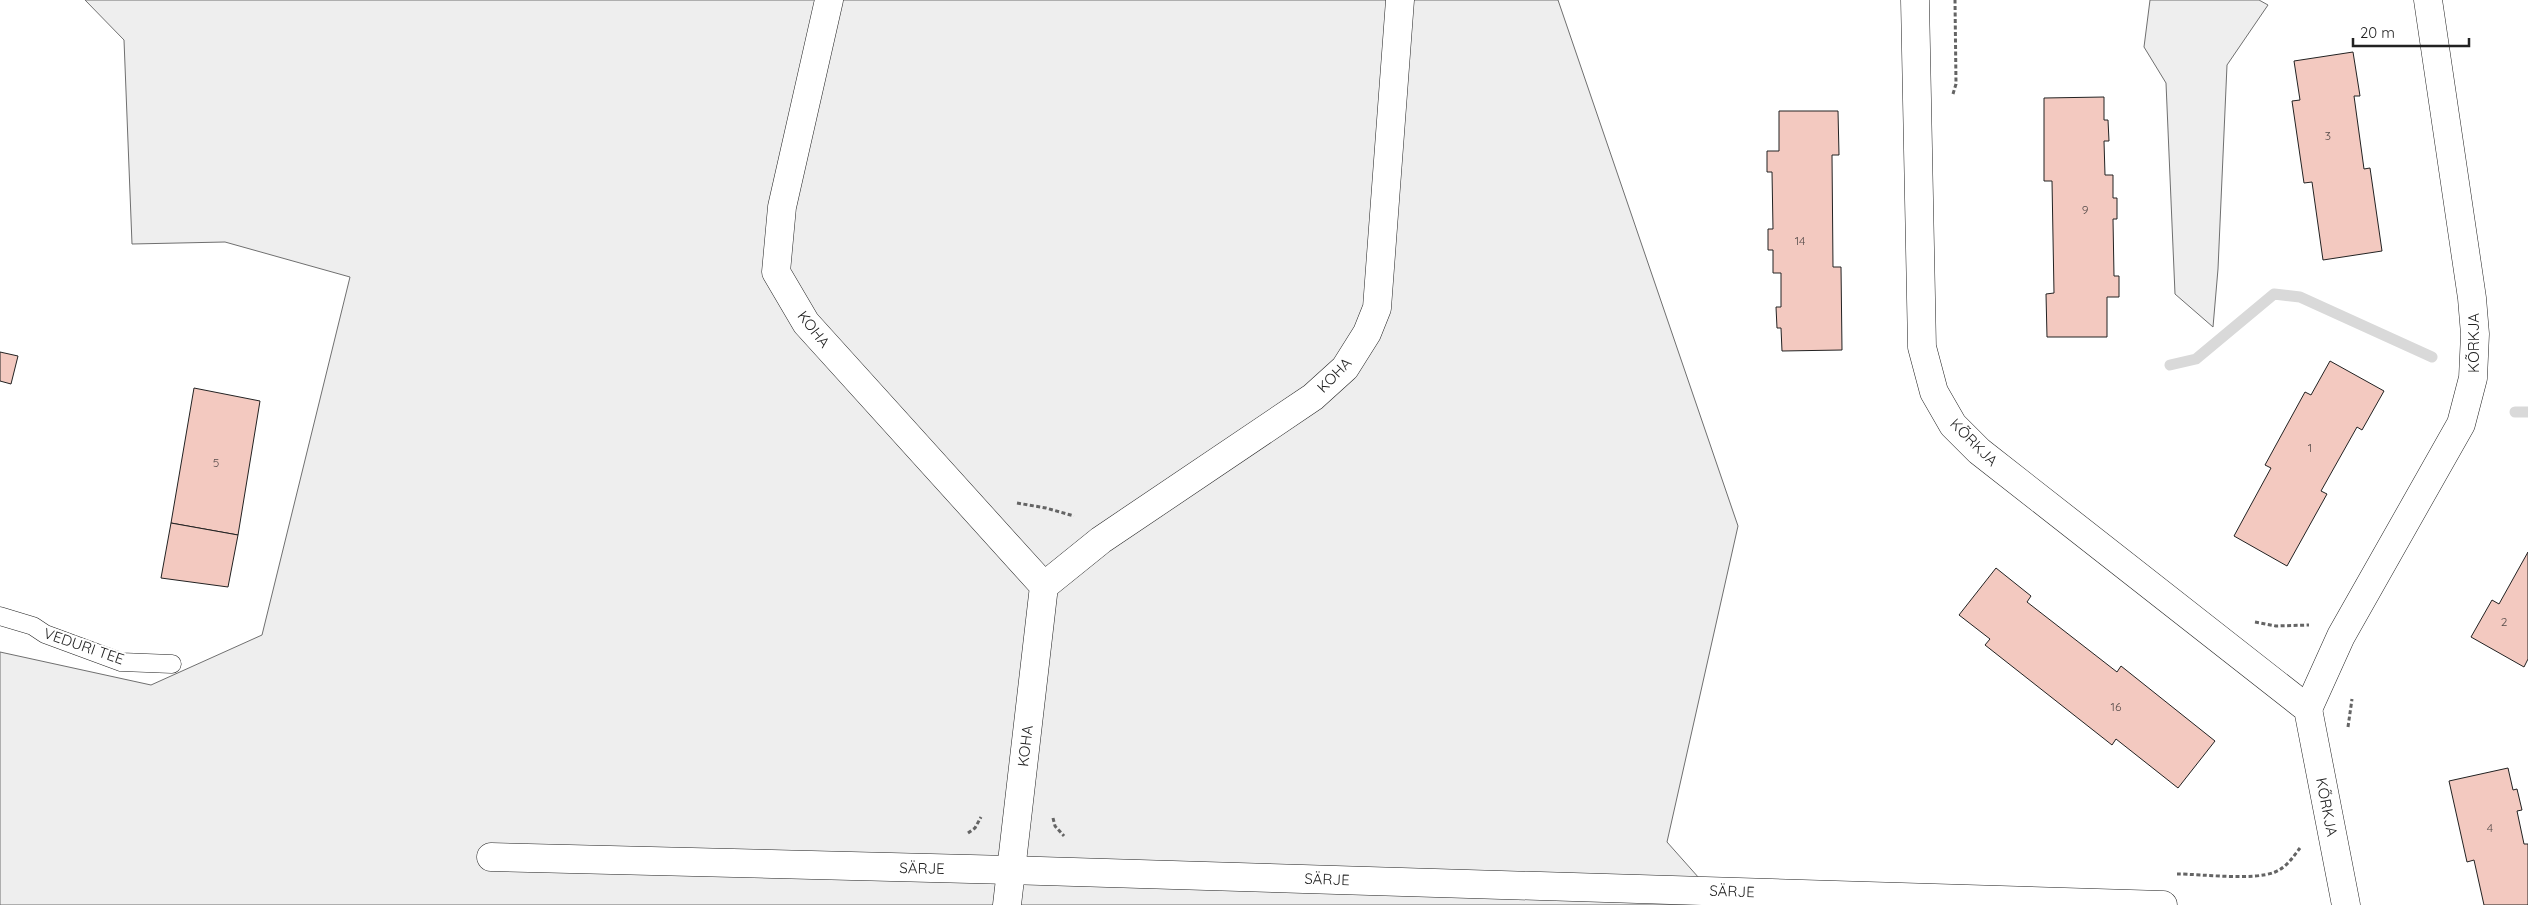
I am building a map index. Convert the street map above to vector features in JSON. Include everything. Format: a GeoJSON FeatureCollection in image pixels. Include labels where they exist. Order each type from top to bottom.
{"type":"FeatureCollection","features":[{"type":"Feature","properties":{"kind":"street","name":"KOHA"},"geometry":{"type":"LineString","coordinates":[[829,0],[782,208],[776,272],[806,323],[1044,586]]}},
{"type":"Feature","properties":{"kind":"street","name":"KOHA"},"geometry":{"type":"LineString","coordinates":[[1007,905],[1044,586],[1101,540],[1313,397],[1345,368],[1368,333],[1377,308],[1400,0]]}},
{"type":"Feature","properties":{"kind":"street","name":"KÕRKJA"},"geometry":{"type":"LineString","coordinates":[[1916,0],[1922,347],[1934,392],[1953,425],[1979,451],[2308,709]]}},
{"type":"Feature","properties":{"kind":"street","name":"KÕRKJA"},"geometry":{"type":"LineString","coordinates":[[2346,905],[2308,709],[2341,636],[2461,424],[2473,378],[2475,334],[2472,298],[2428,0]]}},
{"type":"Feature","properties":{"kind":"street","name":"SÄRJE"},"geometry":{"type":"LineString","coordinates":[[491,857],[1010,870],[2163,905]]}},
{"type":"Feature","properties":{"kind":"lane","name":"VEDURI TEE"},"geometry":{"type":"LineString","coordinates":[[0,616],[33,626],[45,634],[121,662],[172,664]]}},
{"type":"Feature","properties":{"kind":"path"},"geometry":{"type":"LineString","coordinates":[[1951,102],[1956,84],[1955,0]]}},
{"type":"Feature","properties":{"kind":"path"},"geometry":{"type":"LineString","coordinates":[[2249,618],[2257,623],[2276,626],[2319,624],[2341,636]]}},
{"type":"Feature","properties":{"kind":"path"},"geometry":{"type":"LineString","coordinates":[[963,837],[975,828],[986,806],[996,798],[1019,800]]}},
{"type":"Feature","properties":{"kind":"shaded area"},"geometry":{"type":"Polygon","coordinates":[[[85,0],[1558,0],[1738,526],[1667,842],[1723,905],[0,905],[0,652],[151,685],[262,635],[350,277],[225,242],[132,244],[124,40],[85,0]]]}},
{"type":"Feature","properties":{"kind":"shaded area"},"geometry":{"type":"Polygon","coordinates":[[[2150,0],[2259,0],[2268,5],[2227,65],[2218,269],[2213,327],[2175,294],[2166,83],[2144,47],[2150,0]]]}},
{"type":"Feature","properties":{"kind":"building"},"geometry":{"type":"Polygon","coordinates":[[[2353,52],[2360,96],[2354,96],[2364,169],[2370,168],[2382,251],[2323,260],[2312,182],[2304,183],[2292,101],[2300,100],[2294,61],[2353,52]]]}},
{"type":"Feature","properties":{"kind":"building"},"geometry":{"type":"Polygon","coordinates":[[[2104,97],[2104,120],[2108,120],[2109,141],[2104,141],[2105,175],[2113,175],[2113,198],[2117,198],[2117,219],[2113,219],[2114,276],[2119,276],[2119,297],[2107,297],[2107,337],[2047,337],[2046,294],[2054,293],[2052,181],[2044,181],[2044,98],[2104,97]]]}},
{"type":"Feature","properties":{"kind":"building"},"geometry":{"type":"Polygon","coordinates":[[[1779,111],[1838,111],[1839,155],[1832,155],[1833,267],[1841,267],[1842,350],[1782,351],[1781,328],[1777,328],[1776,307],[1781,307],[1781,273],[1773,273],[1773,250],[1768,250],[1768,229],[1773,229],[1772,172],[1767,172],[1767,151],[1779,151],[1779,111]]]}},
{"type":"Feature","properties":{"kind":"building"},"geometry":{"type":"Polygon","coordinates":[[[0,352],[18,356],[11,384],[0,381],[0,352]]]}},
{"type":"Feature","properties":{"kind":"building"},"geometry":{"type":"Polygon","coordinates":[[[2330,361],[2384,391],[2362,430],[2357,427],[2321,491],[2327,494],[2287,566],[2234,536],[2271,468],[2265,465],[2305,392],[2311,395],[2330,361]]]}},
{"type":"Feature","properties":{"kind":"building"},"geometry":{"type":"Polygon","coordinates":[[[194,388],[260,401],[238,535],[171,523],[194,388]]]}},
{"type":"Feature","properties":{"kind":"building"},"geometry":{"type":"Polygon","coordinates":[[[171,523],[238,535],[228,587],[161,578],[171,523]]]}},
{"type":"Feature","properties":{"kind":"building"},"geometry":{"type":"Polygon","coordinates":[[[2528,552],[2528,659],[2524,667],[2471,637],[2492,600],[2499,604],[2528,552]]]}},
{"type":"Feature","properties":{"kind":"building"},"geometry":{"type":"Polygon","coordinates":[[[1996,568],[2031,596],[2027,602],[2117,672],[2121,666],[2215,741],[2178,788],[2116,739],[2112,745],[1985,645],[1990,639],[1959,615],[1996,568]]]}},
{"type":"Feature","properties":{"kind":"building"},"geometry":{"type":"Polygon","coordinates":[[[2508,768],[2513,790],[2517,789],[2522,810],[2517,811],[2524,844],[2528,844],[2528,905],[2484,905],[2474,860],[2467,862],[2449,781],[2508,768]]]}},
{"type":"Feature","properties":{"kind":"waterway"},"geometry":{"type":"LineString","coordinates":[[2170,365],[2196,359],[2274,294],[2300,297],[2432,357]]}},
{"type":"Feature","properties":{"kind":"waterway"},"geometry":{"type":"LineString","coordinates":[[2515,412],[2528,412]]}}]}
